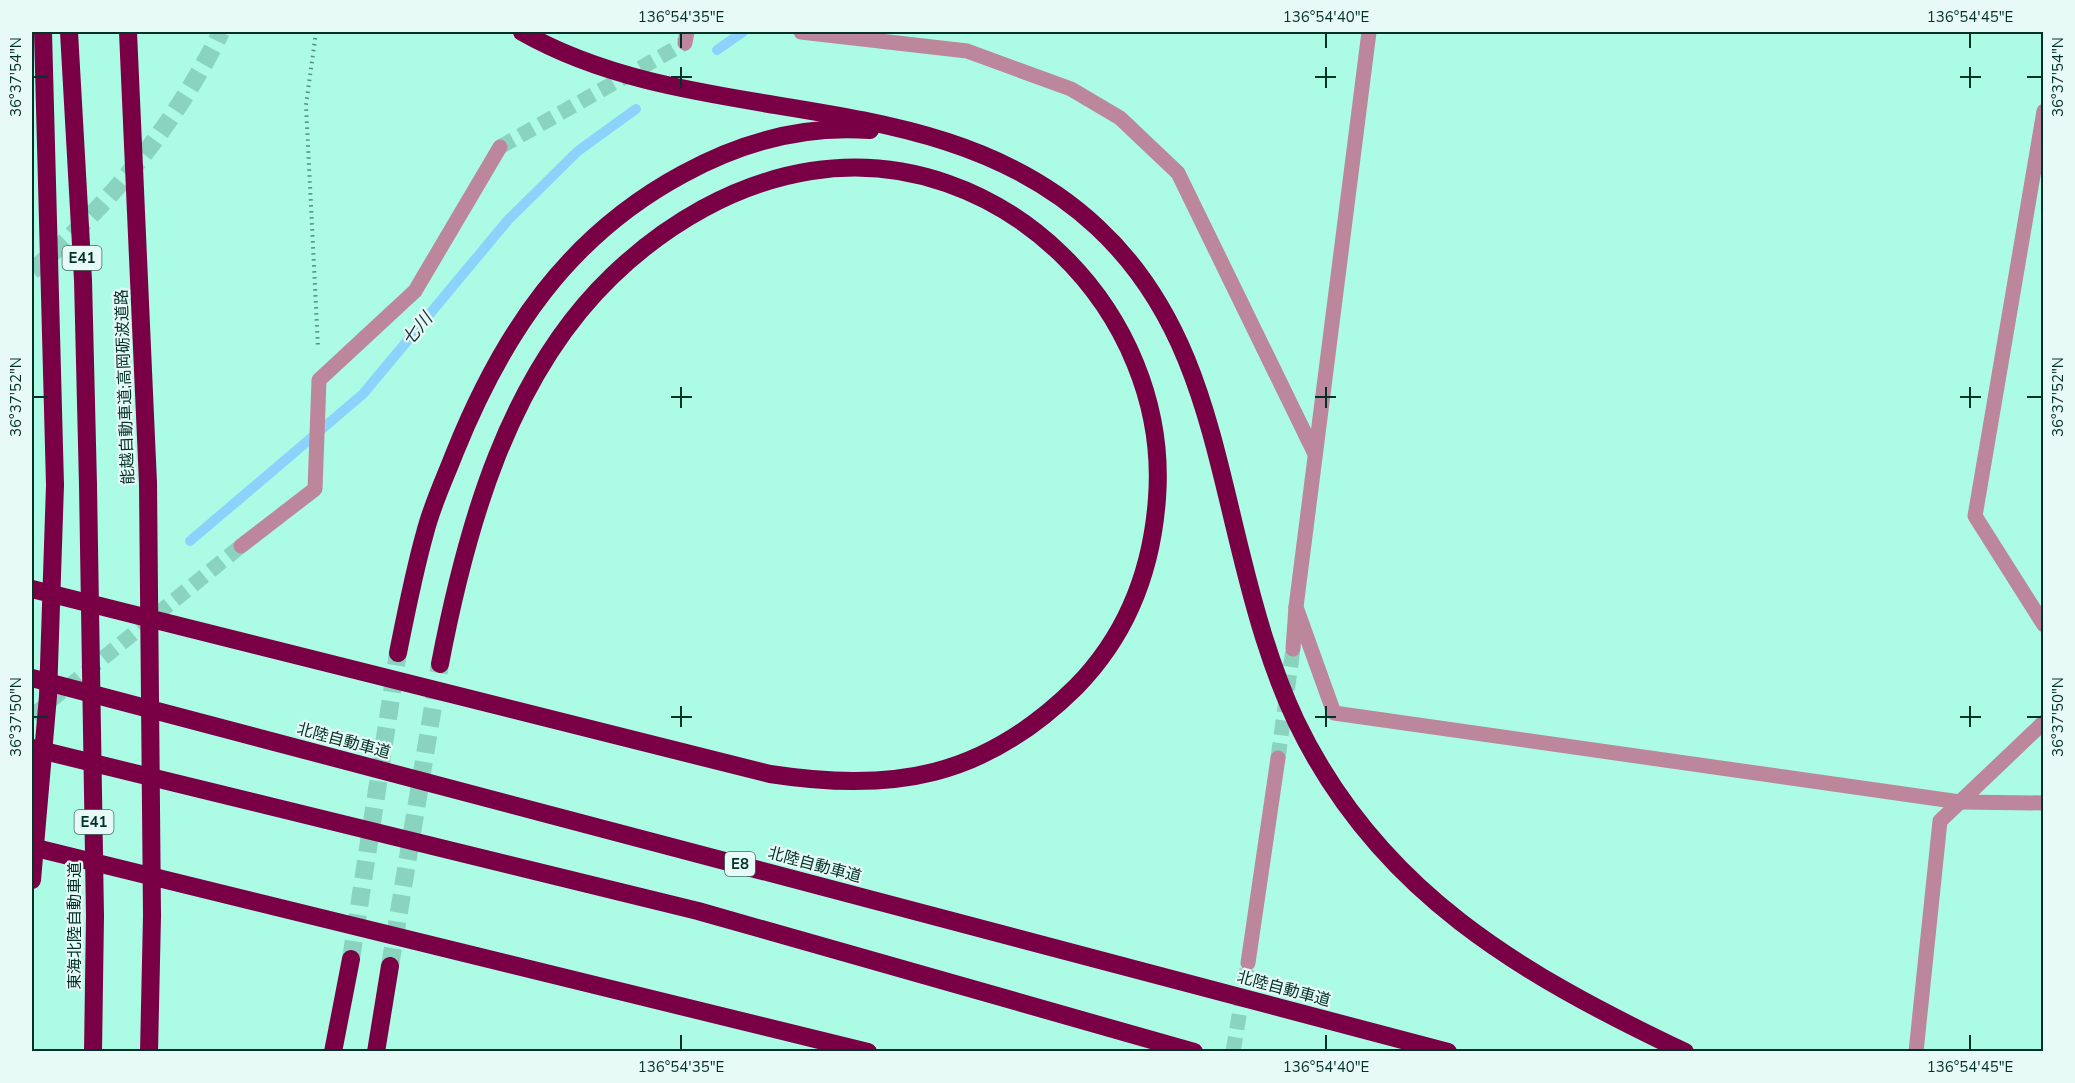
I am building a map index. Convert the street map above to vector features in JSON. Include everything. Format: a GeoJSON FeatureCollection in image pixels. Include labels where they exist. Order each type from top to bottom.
{"type":"FeatureCollection","features":[{"type":"Feature","properties":{"kind":"highway"},"geometry":{"type":"LineString","coordinates":[[32,880],[48,696],[55,485],[43,32]]}},
{"type":"Feature","properties":{"kind":"highway","name":"東海北陸自動車道"},"geometry":{"type":"LineString","coordinates":[[69,32],[83,280],[88,485],[95,916],[93,1052]]}},
{"type":"Feature","properties":{"kind":"highway","name":"能越自動車道;高岡砺波道路"},"geometry":{"type":"LineString","coordinates":[[128,32],[148,483],[152,916],[150,1052]]}},
{"type":"Feature","properties":{"kind":"highway"},"geometry":{"type":"LineString","coordinates":[[522,32],[546,45],[599,67],[657,83],[849,116],[904,128],[958,144],[1006,163],[1054,193],[1097,227],[1134,268],[1161,308],[1185,353],[1204,405],[1244,565],[1276,673],[1295,720],[1321,767],[1354,818],[1431,900],[1478,938],[1607,1015],[1685,1052]]}},
{"type":"Feature","properties":{"kind":"highway"},"geometry":{"type":"LineString","coordinates":[[399,653],[425,530],[470,416],[500,355],[532,306],[579,249],[613,219],[656,188],[699,165],[749,144],[796,132],[847,128],[900,132],[958,144]]}},
{"type":"Feature","properties":{"kind":"highway"},"geometry":{"type":"LineString","coordinates":[[32,589],[770,774],[819,782],[867,783],[918,777],[964,764],[1010,740],[1053,709],[1089,674],[1124,622],[1142,585],[1152,544],[1158,484],[1155,426],[1146,387],[1127,342],[1102,299],[1070,262],[1030,228],[991,202],[947,184],[899,171],[856,169],[813,171],[770,180],[726,197],[683,220],[610,277],[578,315],[545,362],[519,408],[493,468],[454,593],[440,664]]}},
{"type":"Feature","properties":{"kind":"highway","name":"北陸自動車道"},"geometry":{"type":"LineString","coordinates":[[32,678],[1448,1052]]}},
{"type":"Feature","properties":{"kind":"highway"},"geometry":{"type":"LineString","coordinates":[[32,748],[698,911],[1194,1052]]}},
{"type":"Feature","properties":{"kind":"highway"},"geometry":{"type":"LineString","coordinates":[[32,847],[868,1052]]}},
{"type":"Feature","properties":{"kind":"highway"},"geometry":{"type":"LineString","coordinates":[[333,1052],[351,959]]}},
{"type":"Feature","properties":{"kind":"highway"},"geometry":{"type":"LineString","coordinates":[[376,1052],[390,966]]}},
{"type":"Feature","properties":{"kind":"street"},"geometry":{"type":"LineString","coordinates":[[801,32],[967,51],[1071,89],[1120,118],[1178,173],[1316,454]]}},
{"type":"Feature","properties":{"kind":"street"},"geometry":{"type":"LineString","coordinates":[[1293,649],[1296,607],[1369,32]]}},
{"type":"Feature","properties":{"kind":"street"},"geometry":{"type":"LineString","coordinates":[[2043,111],[1975,516],[2043,625]]}},
{"type":"Feature","properties":{"kind":"street"},"geometry":{"type":"LineString","coordinates":[[241,546],[315,489],[319,380],[415,291],[500,147]]}},
{"type":"Feature","properties":{"kind":"street"},"geometry":{"type":"LineString","coordinates":[[1296,607],[1334,713],[1960,802],[2043,803]]}},
{"type":"Feature","properties":{"kind":"street"},"geometry":{"type":"LineString","coordinates":[[1916,1052],[1940,821],[2043,722]]}},
{"type":"Feature","properties":{"kind":"street"},"geometry":{"type":"LineString","coordinates":[[1248,963],[1278,758]]}},
{"type":"Feature","properties":{"kind":"path"},"geometry":{"type":"LineString","coordinates":[[316,32],[306,105],[319,380]]}},
{"type":"Feature","properties":{"kind":"waterway","name":"七川"},"geometry":{"type":"LineString","coordinates":[[717,50],[743,32]]}},
{"type":"Feature","properties":{"kind":"waterway","name":"七川"},"geometry":{"type":"LineString","coordinates":[[190,541],[363,394],[508,220],[578,151],[636,109]]}},
{"type":"Feature","properties":{"kind":"tunnel"},"geometry":{"type":"LineString","coordinates":[[32,271],[88,218],[139,161],[183,99],[221,32]]}},
{"type":"Feature","properties":{"kind":"tunnel"},"geometry":{"type":"LineString","coordinates":[[500,147],[685,43]]}},
{"type":"Feature","properties":{"kind":"tunnel"},"geometry":{"type":"LineString","coordinates":[[32,716],[241,546]]}},
{"type":"Feature","properties":{"kind":"tunnel"},"geometry":{"type":"LineString","coordinates":[[1278,758],[1293,649]]}},
{"type":"Feature","properties":{"kind":"tunnel"},"geometry":{"type":"LineString","coordinates":[[351,959],[398,653]]}},
{"type":"Feature","properties":{"kind":"tunnel"},"geometry":{"type":"LineString","coordinates":[[390,966],[440,664]]}},
{"type":"Feature","properties":{"kind":"tunnel"},"geometry":{"type":"LineString","coordinates":[[1233,1052],[1248,963]]}}]}
